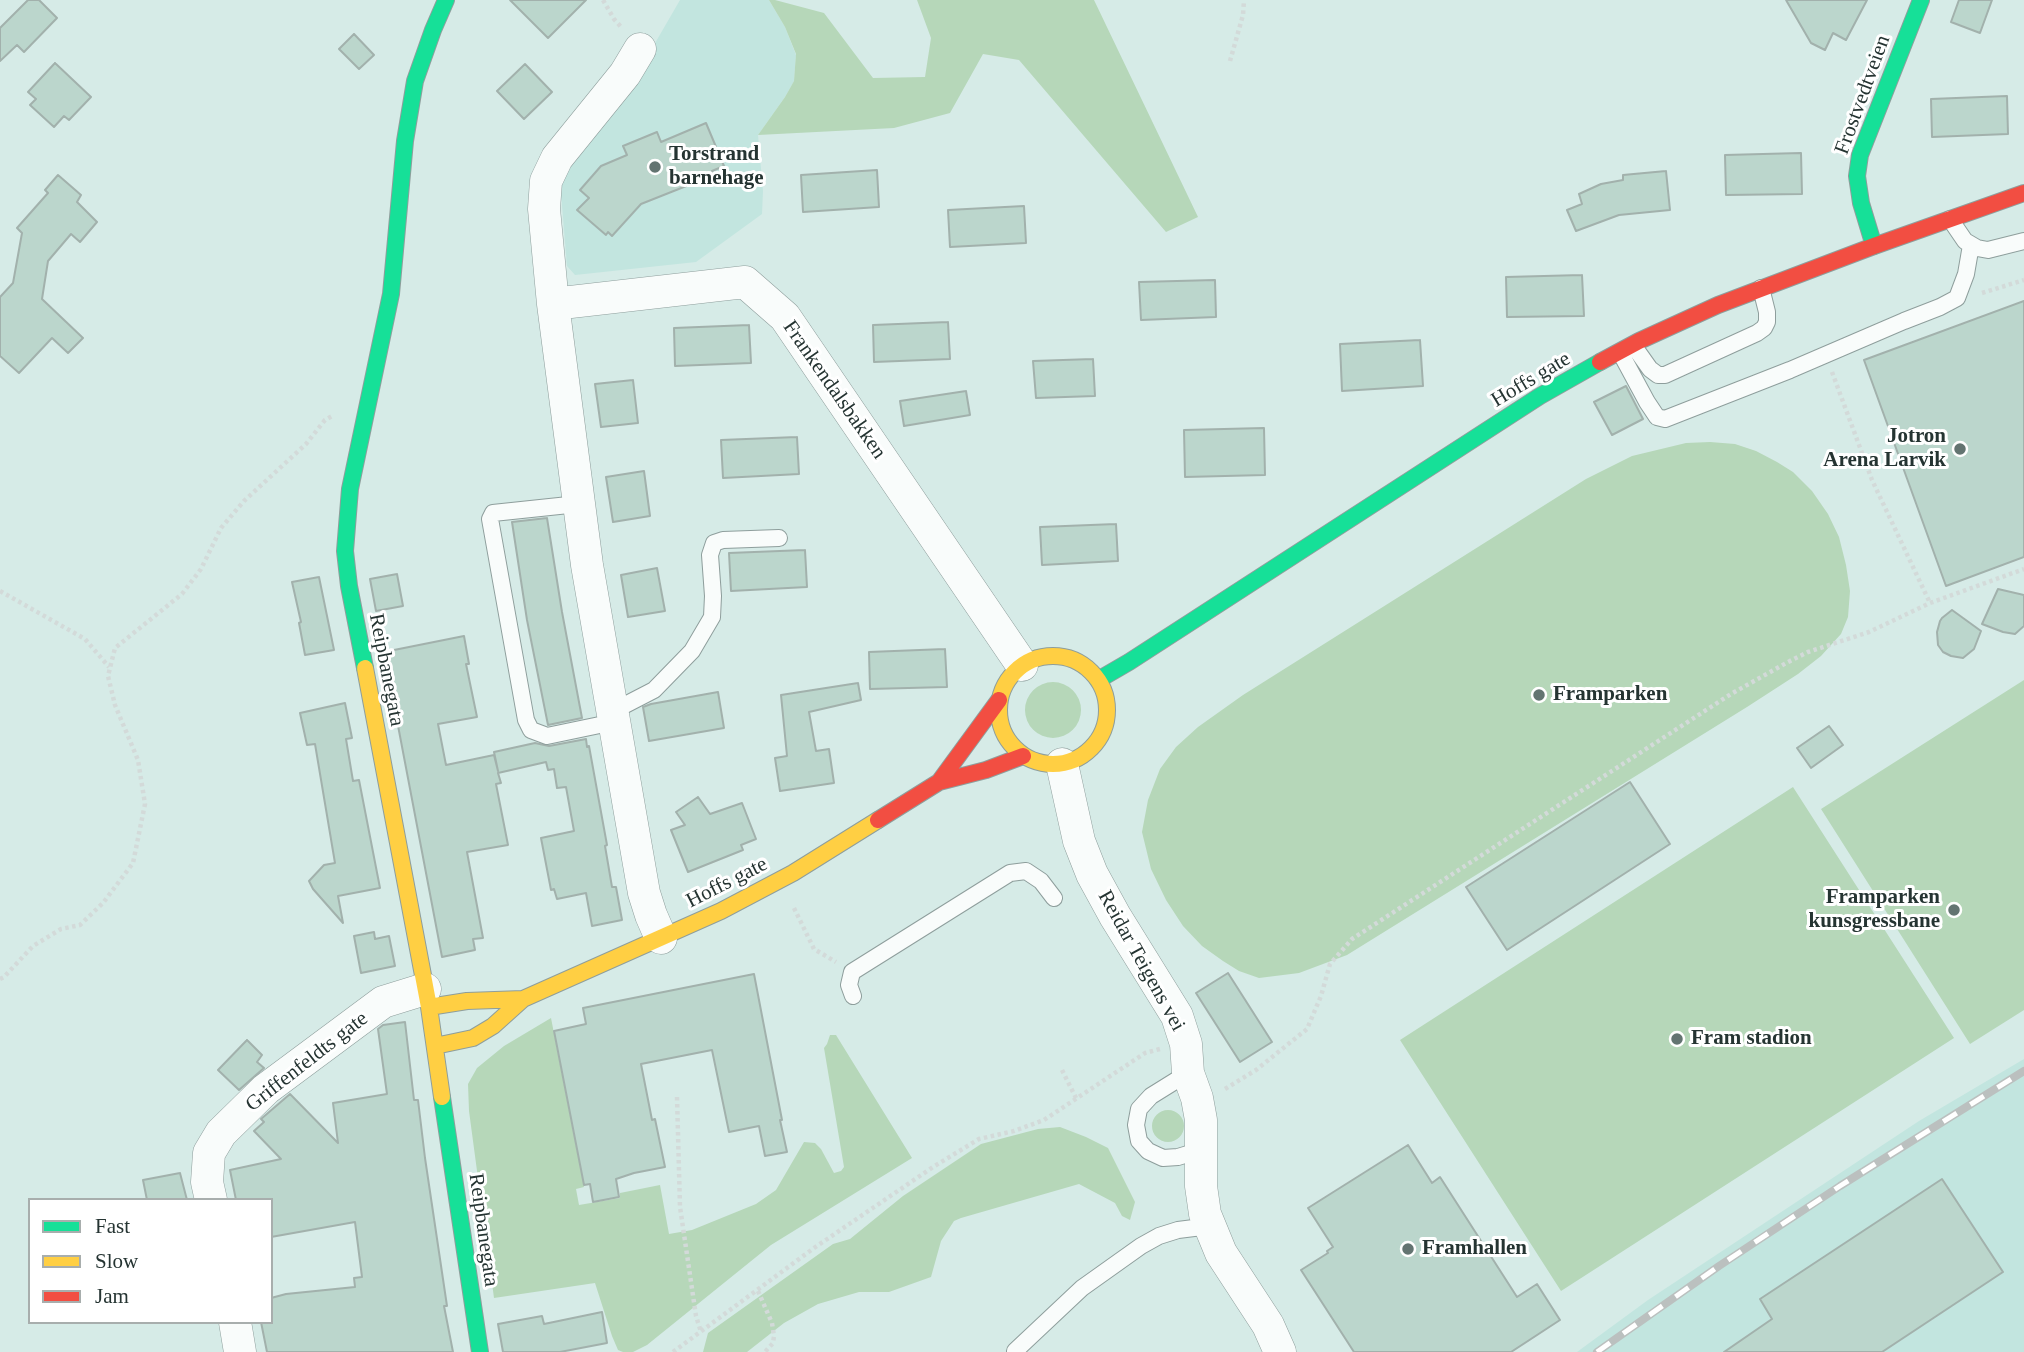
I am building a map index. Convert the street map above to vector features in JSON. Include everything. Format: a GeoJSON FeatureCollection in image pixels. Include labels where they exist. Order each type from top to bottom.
{"type":"FeatureCollection","features":[{"type":"Feature","properties":{"kind":"main road","name":"Reipbanegata"},"geometry":{"type":"LineString","coordinates":[[446,0],[415,80],[405,141],[391,294],[350,489],[345,551],[349,586],[427,998],[480,1352]]}},
{"type":"Feature","properties":{"kind":"main road","name":"Frostvedtveien"},"geometry":{"type":"LineString","coordinates":[[1874,246],[1861,203],[1857,176],[1860,155],[1921,0]]}},
{"type":"Feature","properties":{"kind":"main road","name":"Hoffs gate"},"geometry":{"type":"LineString","coordinates":[[1098,680],[1540,396],[1626,349],[1718,304],[2024,194]]}},
{"type":"Feature","properties":{"kind":"main road"},"geometry":{"type":"LineString","coordinates":[[1042,657],[1064,657],[1083,665],[1098,680],[1107,700],[1106,721],[1097,741],[1082,755],[1062,764],[1042,763],[1023,756],[1009,741],[1000,722],[999,700],[1007,680],[1022,665],[1042,657]]}},
{"type":"Feature","properties":{"kind":"main road","name":"Hoffs gate"},"geometry":{"type":"LineString","coordinates":[[939,782],[999,700]]}},
{"type":"Feature","properties":{"kind":"main road","name":"Hoffs gate"},"geometry":{"type":"LineString","coordinates":[[435,1046],[473,1038],[493,1026],[523,999],[721,911],[793,873],[939,782],[986,770],[1023,756]]}},
{"type":"Feature","properties":{"kind":"main road","name":"Hoffs gate"},"geometry":{"type":"LineString","coordinates":[[427,998],[467,1001],[523,999]]}},
{"type":"Feature","properties":{"kind":"street"},"geometry":{"type":"LineString","coordinates":[[640,49],[625,74],[556,158],[546,181],[544,209],[578,504],[644,893],[661,938]]}},
{"type":"Feature","properties":{"kind":"street","name":"Frankendalsbakken"},"geometry":{"type":"LineString","coordinates":[[553,304],[745,282],[785,317],[1022,665]]}},
{"type":"Feature","properties":{"kind":"street","name":"Reidar Teigens vei"},"geometry":{"type":"LineString","coordinates":[[1062,764],[1083,852],[1115,916],[1177,1016],[1186,1044],[1188,1073],[1198,1098],[1202,1120],[1201,1186],[1205,1214],[1221,1253],[1268,1325],[1280,1352]]}},
{"type":"Feature","properties":{"kind":"street","name":"Griffenfeldts gate"},"geometry":{"type":"LineString","coordinates":[[211,1198],[207,1182],[209,1153],[221,1133],[266,1089],[383,1002],[427,998]]}},
{"type":"Feature","properties":{"kind":"street"},"geometry":{"type":"LineString","coordinates":[[235,1324],[240,1352]]}},
{"type":"Feature","properties":{"kind":"lane"},"geometry":{"type":"LineString","coordinates":[[1950,219],[1958,233],[1971,245],[1987,250],[2024,241]]}},
{"type":"Feature","properties":{"kind":"lane"},"geometry":{"type":"LineString","coordinates":[[1626,349],[1647,402],[1657,417],[1665,419],[1790,370],[1957,298],[1966,274],[1971,245]]}},
{"type":"Feature","properties":{"kind":"lane"},"geometry":{"type":"LineString","coordinates":[[1626,349],[1658,375],[1757,333],[1767,323],[1761,288]]}},
{"type":"Feature","properties":{"kind":"lane"},"geometry":{"type":"LineString","coordinates":[[578,504],[493,513],[489,519],[526,720],[531,730],[547,736],[613,715],[625,705],[654,690],[692,651],[712,617],[710,555],[714,543],[723,540],[779,538]]}},
{"type":"Feature","properties":{"kind":"lane"},"geometry":{"type":"LineString","coordinates":[[853,996],[849,985],[852,972],[1010,873],[1026,871],[1041,881],[1054,898]]}},
{"type":"Feature","properties":{"kind":"lane"},"geometry":{"type":"LineString","coordinates":[[1188,1073],[1151,1096],[1139,1108],[1136,1125],[1139,1141],[1148,1151],[1163,1158],[1178,1157],[1201,1150]]}},
{"type":"Feature","properties":{"kind":"lane"},"geometry":{"type":"LineString","coordinates":[[1015,1351],[1076,1294],[1141,1246],[1178,1230],[1210,1226]]}},
{"type":"Feature","properties":{"kind":"path"},"geometry":{"type":"LineString","coordinates":[[1230,61],[1243,15],[1244,0]]}},
{"type":"Feature","properties":{"kind":"path"},"geometry":{"type":"LineString","coordinates":[[1957,298],[1988,292],[2024,280]]}},
{"type":"Feature","properties":{"kind":"path"},"geometry":{"type":"LineString","coordinates":[[1826,354],[1872,480],[1930,603]]}},
{"type":"Feature","properties":{"kind":"path"},"geometry":{"type":"LineString","coordinates":[[0,979],[33,946],[61,929],[80,925],[103,903],[133,863],[145,804],[138,760],[115,705],[108,676],[115,648],[182,594],[201,569],[221,528],[244,501],[306,444],[325,420]]}},
{"type":"Feature","properties":{"kind":"path"},"geometry":{"type":"LineString","coordinates":[[1225,1089],[1256,1070],[1307,1029],[1321,996],[1330,964],[1352,939],[1731,694],[1808,652],[1869,632],[1930,603],[2024,569]]}},
{"type":"Feature","properties":{"kind":"path"},"geometry":{"type":"LineString","coordinates":[[0,591],[85,639],[110,667]]}},
{"type":"Feature","properties":{"kind":"path"},"geometry":{"type":"LineString","coordinates":[[798,913],[814,950],[852,972]]}},
{"type":"Feature","properties":{"kind":"path"},"geometry":{"type":"LineString","coordinates":[[673,1352],[814,1248],[933,1167],[979,1139],[1014,1131],[1044,1120],[1144,1053],[1168,1047]]}},
{"type":"Feature","properties":{"kind":"path"},"geometry":{"type":"LineString","coordinates":[[1062,1070],[1076,1098]]}},
{"type":"Feature","properties":{"kind":"path"},"geometry":{"type":"LineString","coordinates":[[677,1097],[680,1207],[695,1316],[701,1332]]}},
{"type":"Feature","properties":{"kind":"path"},"geometry":{"type":"LineString","coordinates":[[758,1291],[772,1323],[774,1336],[773,1343],[765,1352]]}},
{"type":"Feature","properties":{"kind":"shaded area"},"geometry":{"type":"Polygon","coordinates":[[[680,0],[769,0],[785,27],[796,55],[794,81],[758,135],[763,191],[762,214],[696,262],[575,275],[567,266],[559,169],[647,57],[680,0]]]}},
{"type":"Feature","properties":{"kind":"shaded area"},"geometry":{"type":"Polygon","coordinates":[[[2024,1059],[2024,1352],[1577,1352],[1648,1300],[1919,1121],[2024,1059]]]}},
{"type":"Feature","properties":{"kind":"green space"},"geometry":{"type":"Polygon","coordinates":[[[769,0],[824,13],[873,78],[925,77],[931,38],[917,0],[1094,0],[1198,217],[1166,232],[1019,60],[983,54],[950,113],[894,128],[758,135],[794,81],[796,54],[785,27],[769,0]]]}},
{"type":"Feature","properties":{"kind":"green space"},"geometry":{"type":"Polygon","coordinates":[[[1686,443],[1735,444],[1777,462],[1793,472],[1812,491],[1828,514],[1839,537],[1850,591],[1848,617],[1841,634],[1821,656],[1747,707],[1347,955],[1299,973],[1259,978],[1239,971],[1202,946],[1183,926],[1166,900],[1151,869],[1142,832],[1148,800],[1160,769],[1176,747],[1198,727],[1243,695],[1586,479],[1632,456],[1686,443]]]}},
{"type":"Feature","properties":{"kind":"green space","name":"Framparken kunsgressbane"},"geometry":{"type":"Polygon","coordinates":[[[2024,680],[2024,1010],[1970,1044],[1821,809],[2024,680]]]}},
{"type":"Feature","properties":{"kind":"green space"},"geometry":{"type":"Polygon","coordinates":[[[1053,682],[1064,684],[1073,690],[1079,699],[1079,721],[1073,730],[1064,736],[1053,738],[1042,736],[1033,730],[1027,721],[1025,710],[1027,699],[1033,690],[1042,684],[1053,682]]]}},
{"type":"Feature","properties":{"kind":"green space","name":"Fram stadion"},"geometry":{"type":"Polygon","coordinates":[[[1793,787],[1954,1038],[1561,1291],[1400,1040],[1793,787]]]}},
{"type":"Feature","properties":{"kind":"green space"},"geometry":{"type":"Polygon","coordinates":[[[551,1018],[584,1187],[576,1189],[579,1205],[620,1198],[620,1193],[660,1185],[669,1234],[692,1230],[756,1204],[776,1190],[804,1142],[815,1143],[834,1173],[841,1171],[844,1167],[824,1048],[830,1035],[836,1035],[912,1158],[771,1245],[647,1345],[633,1352],[623,1352],[618,1350],[612,1336],[595,1283],[494,1298],[469,1111],[468,1084],[477,1068],[504,1046],[551,1018]]]}},
{"type":"Feature","properties":{"kind":"green space"},"geometry":{"type":"Polygon","coordinates":[[[1168,1110],[1179,1115],[1184,1126],[1179,1137],[1168,1142],[1157,1137],[1152,1126],[1157,1115],[1168,1110]]]}},
{"type":"Feature","properties":{"kind":"green space"},"geometry":{"type":"Polygon","coordinates":[[[1060,1127],[1108,1148],[1135,1202],[1130,1220],[1122,1216],[1115,1203],[1079,1184],[961,1218],[954,1221],[941,1241],[931,1277],[889,1292],[859,1292],[818,1304],[784,1323],[747,1352],[703,1352],[708,1333],[833,1244],[850,1239],[903,1196],[981,1144],[1038,1129],[1060,1127]]]}},
{"type":"Feature","properties":{"kind":"building"},"geometry":{"type":"Polygon","coordinates":[[[28,0],[39,0],[57,18],[24,52],[17,45],[0,61],[0,28],[28,0]]]}},
{"type":"Feature","properties":{"kind":"building"},"geometry":{"type":"Polygon","coordinates":[[[510,0],[586,0],[548,38],[510,0]]]}},
{"type":"Feature","properties":{"kind":"building"},"geometry":{"type":"Polygon","coordinates":[[[1786,0],[1867,0],[1846,40],[1833,33],[1825,50],[1811,43],[1786,0]]]}},
{"type":"Feature","properties":{"kind":"building"},"geometry":{"type":"Polygon","coordinates":[[[1959,0],[1992,0],[1980,33],[1951,22],[1959,0]]]}},
{"type":"Feature","properties":{"kind":"building"},"geometry":{"type":"Polygon","coordinates":[[[354,34],[374,55],[359,69],[339,49],[354,34]]]}},
{"type":"Feature","properties":{"kind":"building"},"geometry":{"type":"Polygon","coordinates":[[[55,63],[91,97],[69,120],[64,116],[54,127],[30,105],[36,99],[28,92],[55,63]]]}},
{"type":"Feature","properties":{"kind":"building"},"geometry":{"type":"Polygon","coordinates":[[[525,64],[552,92],[524,119],[497,91],[525,64]]]}},
{"type":"Feature","properties":{"kind":"building"},"geometry":{"type":"Polygon","coordinates":[[[2007,96],[2008,134],[1932,137],[1931,99],[2007,96]]]}},
{"type":"Feature","properties":{"kind":"building"},"geometry":{"type":"Polygon","coordinates":[[[706,123],[724,166],[712,171],[714,175],[641,204],[612,236],[608,232],[606,235],[577,210],[589,198],[580,190],[601,166],[627,155],[623,146],[657,132],[661,142],[706,123]]]}},
{"type":"Feature","properties":{"kind":"building"},"geometry":{"type":"Polygon","coordinates":[[[1801,153],[1802,194],[1726,195],[1725,155],[1801,153]]]}},
{"type":"Feature","properties":{"kind":"building"},"geometry":{"type":"Polygon","coordinates":[[[877,170],[879,207],[803,212],[801,175],[877,170]]]}},
{"type":"Feature","properties":{"kind":"building"},"geometry":{"type":"Polygon","coordinates":[[[1666,171],[1670,210],[1619,215],[1576,231],[1567,210],[1582,204],[1579,194],[1601,184],[1623,180],[1623,175],[1666,171]]]}},
{"type":"Feature","properties":{"kind":"building"},"geometry":{"type":"Polygon","coordinates":[[[58,175],[81,195],[77,202],[97,222],[80,242],[71,234],[48,261],[42,299],[83,338],[68,353],[52,338],[19,373],[0,356],[0,297],[13,283],[22,233],[17,228],[48,193],[45,190],[58,175]]]}},
{"type":"Feature","properties":{"kind":"building"},"geometry":{"type":"Polygon","coordinates":[[[1024,206],[1026,243],[950,247],[948,210],[1024,206]]]}},
{"type":"Feature","properties":{"kind":"building"},"geometry":{"type":"Polygon","coordinates":[[[1582,275],[1584,316],[1507,317],[1506,277],[1582,275]]]}},
{"type":"Feature","properties":{"kind":"building"},"geometry":{"type":"Polygon","coordinates":[[[1215,280],[1216,317],[1141,320],[1139,282],[1215,280]]]}},
{"type":"Feature","properties":{"kind":"building","name":"Jotron Arena Larvik"},"geometry":{"type":"Polygon","coordinates":[[[2024,301],[2024,557],[1946,586],[1864,360],[2024,301]]]}},
{"type":"Feature","properties":{"kind":"building"},"geometry":{"type":"Polygon","coordinates":[[[948,322],[950,359],[874,362],[873,325],[948,322]]]}},
{"type":"Feature","properties":{"kind":"building"},"geometry":{"type":"Polygon","coordinates":[[[749,325],[751,363],[675,366],[674,328],[749,325]]]}},
{"type":"Feature","properties":{"kind":"building"},"geometry":{"type":"Polygon","coordinates":[[[1420,340],[1423,386],[1342,391],[1340,344],[1420,340]]]}},
{"type":"Feature","properties":{"kind":"building"},"geometry":{"type":"Polygon","coordinates":[[[1093,359],[1095,396],[1036,398],[1033,361],[1093,359]]]}},
{"type":"Feature","properties":{"kind":"building"},"geometry":{"type":"Polygon","coordinates":[[[633,380],[638,423],[601,427],[595,384],[633,380]]]}},
{"type":"Feature","properties":{"kind":"building"},"geometry":{"type":"Polygon","coordinates":[[[1626,386],[1643,419],[1612,435],[1594,402],[1626,386]]]}},
{"type":"Feature","properties":{"kind":"building"},"geometry":{"type":"Polygon","coordinates":[[[966,391],[970,415],[904,426],[900,401],[966,391]]]}},
{"type":"Feature","properties":{"kind":"building"},"geometry":{"type":"Polygon","coordinates":[[[1264,428],[1265,475],[1185,477],[1184,430],[1264,428]]]}},
{"type":"Feature","properties":{"kind":"building"},"geometry":{"type":"Polygon","coordinates":[[[797,437],[799,474],[723,478],[721,440],[797,437]]]}},
{"type":"Feature","properties":{"kind":"building"},"geometry":{"type":"Polygon","coordinates":[[[644,471],[650,516],[613,522],[606,477],[644,471]]]}},
{"type":"Feature","properties":{"kind":"building"},"geometry":{"type":"Polygon","coordinates":[[[547,518],[582,718],[548,725],[527,620],[512,522],[547,518]]]}},
{"type":"Feature","properties":{"kind":"building"},"geometry":{"type":"Polygon","coordinates":[[[1116,524],[1118,561],[1042,565],[1040,527],[1116,524]]]}},
{"type":"Feature","properties":{"kind":"building"},"geometry":{"type":"Polygon","coordinates":[[[805,550],[807,587],[731,591],[729,553],[805,550]]]}},
{"type":"Feature","properties":{"kind":"building"},"geometry":{"type":"Polygon","coordinates":[[[657,568],[665,611],[628,617],[621,575],[657,568]]]}},
{"type":"Feature","properties":{"kind":"building"},"geometry":{"type":"Polygon","coordinates":[[[397,574],[403,606],[376,611],[370,579],[397,574]]]}},
{"type":"Feature","properties":{"kind":"building"},"geometry":{"type":"Polygon","coordinates":[[[319,577],[334,650],[305,655],[292,582],[319,577]]]}},
{"type":"Feature","properties":{"kind":"building"},"geometry":{"type":"Polygon","coordinates":[[[1998,589],[2024,595],[2024,626],[2015,634],[1982,624],[1998,589]]]}},
{"type":"Feature","properties":{"kind":"building"},"geometry":{"type":"Polygon","coordinates":[[[1952,610],[1981,631],[1974,649],[1963,658],[1943,652],[1938,645],[1940,621],[1952,610]]]}},
{"type":"Feature","properties":{"kind":"building"},"geometry":{"type":"Polygon","coordinates":[[[464,636],[469,664],[466,664],[477,717],[438,724],[446,765],[494,755],[498,771],[494,752],[535,743],[549,746],[586,739],[607,845],[605,846],[612,887],[616,887],[622,920],[592,926],[586,893],[557,899],[554,889],[551,890],[541,838],[574,831],[566,787],[557,788],[554,769],[548,770],[546,762],[498,773],[501,783],[496,784],[508,845],[467,852],[483,938],[473,939],[475,950],[442,957],[384,652],[464,636]]]}},
{"type":"Feature","properties":{"kind":"building"},"geometry":{"type":"Polygon","coordinates":[[[945,649],[947,687],[870,689],[869,652],[945,649]]]}},
{"type":"Feature","properties":{"kind":"building"},"geometry":{"type":"Polygon","coordinates":[[[858,683],[861,700],[809,712],[816,751],[829,749],[834,783],[780,791],[775,758],[787,756],[781,695],[858,683]]]}},
{"type":"Feature","properties":{"kind":"building"},"geometry":{"type":"Polygon","coordinates":[[[718,692],[724,728],[649,741],[643,707],[718,692]]]}},
{"type":"Feature","properties":{"kind":"building"},"geometry":{"type":"Polygon","coordinates":[[[345,703],[352,738],[346,739],[353,781],[359,780],[380,888],[338,896],[343,923],[309,881],[324,865],[335,863],[315,744],[307,745],[300,713],[345,703]]]}},
{"type":"Feature","properties":{"kind":"building"},"geometry":{"type":"Polygon","coordinates":[[[1829,726],[1843,745],[1811,768],[1797,748],[1829,726]]]}},
{"type":"Feature","properties":{"kind":"building"},"geometry":{"type":"Polygon","coordinates":[[[1630,782],[1670,844],[1507,950],[1466,887],[1630,782]]]}},
{"type":"Feature","properties":{"kind":"building"},"geometry":{"type":"Polygon","coordinates":[[[698,797],[710,814],[742,803],[756,839],[741,845],[743,850],[688,872],[671,830],[685,825],[676,812],[698,797]]]}},
{"type":"Feature","properties":{"kind":"building"},"geometry":{"type":"Polygon","coordinates":[[[374,932],[375,939],[389,936],[395,966],[361,973],[354,936],[374,932]]]}},
{"type":"Feature","properties":{"kind":"building"},"geometry":{"type":"Polygon","coordinates":[[[1228,973],[1272,1042],[1240,1062],[1196,993],[1228,973]]]}},
{"type":"Feature","properties":{"kind":"building"},"geometry":{"type":"Polygon","coordinates":[[[754,974],[787,1152],[765,1156],[759,1126],[729,1132],[712,1050],[641,1064],[665,1167],[616,1179],[619,1197],[593,1202],[590,1184],[584,1185],[554,1031],[586,1024],[583,1008],[754,974]]]}},
{"type":"Feature","properties":{"kind":"building"},"geometry":{"type":"Polygon","coordinates":[[[405,1022],[414,1100],[418,1100],[447,1306],[444,1306],[453,1352],[267,1352],[261,1324],[273,1324],[273,1297],[355,1287],[354,1278],[362,1277],[355,1222],[273,1237],[273,1198],[236,1198],[230,1170],[281,1159],[254,1131],[264,1122],[261,1119],[290,1094],[338,1143],[333,1103],[387,1094],[378,1029],[383,1025],[405,1022]]]}},
{"type":"Feature","properties":{"kind":"building"},"geometry":{"type":"Polygon","coordinates":[[[247,1040],[262,1055],[257,1062],[264,1068],[239,1090],[218,1070],[247,1040]]]}},
{"type":"Feature","properties":{"kind":"building","name":"Framhallen"},"geometry":{"type":"Polygon","coordinates":[[[1408,1145],[1432,1183],[1440,1177],[1517,1297],[1537,1284],[1560,1320],[1511,1352],[1354,1352],[1301,1270],[1333,1247],[1308,1208],[1408,1145]]]}},
{"type":"Feature","properties":{"kind":"building"},"geometry":{"type":"Polygon","coordinates":[[[180,1173],[186,1198],[147,1198],[143,1180],[180,1173]]]}},
{"type":"Feature","properties":{"kind":"building"},"geometry":{"type":"Polygon","coordinates":[[[1942,1179],[2003,1272],[1882,1352],[1724,1352],[1772,1319],[1760,1299],[1942,1179]]]}},
{"type":"Feature","properties":{"kind":"building"},"geometry":{"type":"Polygon","coordinates":[[[602,1312],[607,1343],[560,1352],[503,1352],[498,1324],[542,1316],[544,1324],[602,1312]]]}},
{"type":"Feature","properties":{"kind":"railway"},"geometry":{"type":"LineString","coordinates":[[1597,1352],[1719,1266],[1840,1186],[2024,1071]]}},
{"type":"Feature","properties":{"kind":"traffic: fast"},"geometry":{"type":"LineString","coordinates":[[365,668],[345,551],[350,489],[391,294],[405,141],[415,81],[446,0]]}},
{"type":"Feature","properties":{"kind":"traffic: fast"},"geometry":{"type":"LineString","coordinates":[[1874,246],[1861,203],[1857,176],[1860,155],[1921,0]]}},
{"type":"Feature","properties":{"kind":"traffic: fast"},"geometry":{"type":"LineString","coordinates":[[1098,680],[1540,396],[1600,362]]}},
{"type":"Feature","properties":{"kind":"traffic: fast"},"geometry":{"type":"LineString","coordinates":[[442,1097],[480,1352]]}},
{"type":"Feature","properties":{"kind":"traffic: slow"},"geometry":{"type":"LineString","coordinates":[[1053,656],[1074,661],[1091,672],[1102,689],[1107,710],[1102,731],[1091,748],[1074,759],[1053,764],[1032,759],[1015,748],[1004,731],[999,710],[1004,689],[1015,672],[1032,661],[1053,656]]}},
{"type":"Feature","properties":{"kind":"traffic: slow"},"geometry":{"type":"LineString","coordinates":[[365,668],[429,1007],[442,1097]]}},
{"type":"Feature","properties":{"kind":"traffic: slow"},"geometry":{"type":"LineString","coordinates":[[435,1046],[473,1038],[493,1026],[523,999],[721,911],[793,873],[878,820]]}},
{"type":"Feature","properties":{"kind":"traffic: slow"},"geometry":{"type":"LineString","coordinates":[[429,1007],[467,1001],[523,999]]}},
{"type":"Feature","properties":{"kind":"traffic: jam"},"geometry":{"type":"LineString","coordinates":[[1600,362],[1718,305],[2024,193]]}},
{"type":"Feature","properties":{"kind":"traffic: jam"},"geometry":{"type":"LineString","coordinates":[[939,782],[999,700]]}},
{"type":"Feature","properties":{"kind":"traffic: jam"},"geometry":{"type":"LineString","coordinates":[[878,820],[939,782],[986,770],[1023,756]]}},
{"type":"Feature","properties":{"kind":"place","name":"Torstrand barnehage"},"geometry":{"type":"Point","coordinates":[655,167]}},
{"type":"Feature","properties":{"kind":"place","name":"Jotron Arena Larvik"},"geometry":{"type":"Point","coordinates":[1960,449]}},
{"type":"Feature","properties":{"kind":"place","name":"Framparken"},"geometry":{"type":"Point","coordinates":[1539,695]}},
{"type":"Feature","properties":{"kind":"place","name":"Framparken kunsgressbane"},"geometry":{"type":"Point","coordinates":[1954,910]}},
{"type":"Feature","properties":{"kind":"place","name":"Fram stadion"},"geometry":{"type":"Point","coordinates":[1677,1039]}},
{"type":"Feature","properties":{"kind":"place","name":"Framhallen"},"geometry":{"type":"Point","coordinates":[1408,1249]}}]}
